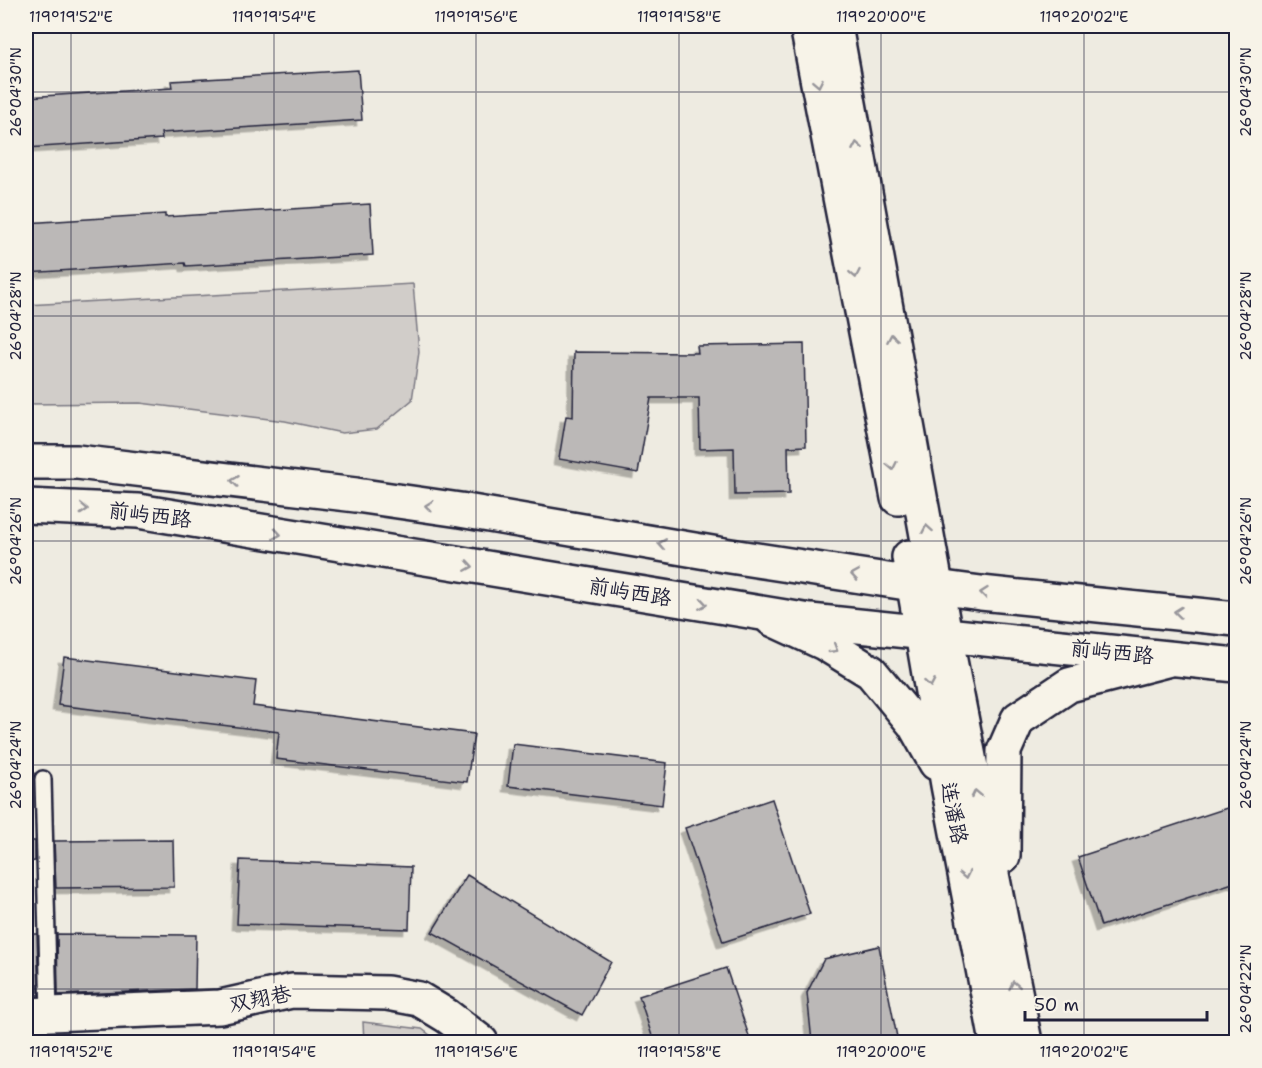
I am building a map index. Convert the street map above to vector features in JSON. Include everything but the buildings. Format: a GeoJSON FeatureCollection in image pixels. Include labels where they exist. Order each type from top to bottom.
{"type":"FeatureCollection","features":[{"type":"Feature","properties":{"kind":"main road"},"geometry":{"type":"LineString","coordinates":[[807,26],[925,585]]}},
{"type":"Feature","properties":{"kind":"main road"},"geometry":{"type":"LineString","coordinates":[[835,26],[925,585]]}},
{"type":"Feature","properties":{"kind":"main road","name":"前屿西路"},"geometry":{"type":"LineString","coordinates":[[26,462],[77,462],[356,495],[925,585],[1236,619]]}},
{"type":"Feature","properties":{"kind":"main road","name":"前屿西路"},"geometry":{"type":"LineString","coordinates":[[26,506],[138,511],[763,614],[1236,665]]}},
{"type":"Feature","properties":{"kind":"main road","name":"连潘路"},"geometry":{"type":"LineString","coordinates":[[925,585],[933,633],[948,785],[997,1042]]}},
{"type":"Feature","properties":{"kind":"main road"},"geometry":{"type":"LineString","coordinates":[[763,614],[824,643],[871,672],[914,724],[948,785]]}},
{"type":"Feature","properties":{"kind":"main road","name":"连潘路"},"geometry":{"type":"LineString","coordinates":[[933,633],[1002,924],[1025,1042]]}},
{"type":"Feature","properties":{"kind":"main road"},"geometry":{"type":"LineString","coordinates":[[1002,924],[1004,751],[1018,719],[1069,685],[1173,658]]}},
{"type":"Feature","properties":{"kind":"main road","name":"双翔巷"},"geometry":{"type":"LineString","coordinates":[[37,1015],[220,1007],[292,991],[387,993],[419,999],[447,1016],[481,1042]]}},
{"type":"Feature","properties":{"kind":"lane"},"geometry":{"type":"LineString","coordinates":[[37,1015],[44,779]]}},
{"type":"Feature","properties":{"kind":"shaded area"},"geometry":{"type":"Polygon","coordinates":[[[413,284],[419,352],[412,400],[377,429],[342,433],[285,421],[140,403],[26,404],[26,305],[413,284]]]}},
{"type":"Feature","properties":{"kind":"shaded area"},"geometry":{"type":"Polygon","coordinates":[[[363,1022],[422,1029],[439,1042],[364,1042],[363,1022]]]}}]}
